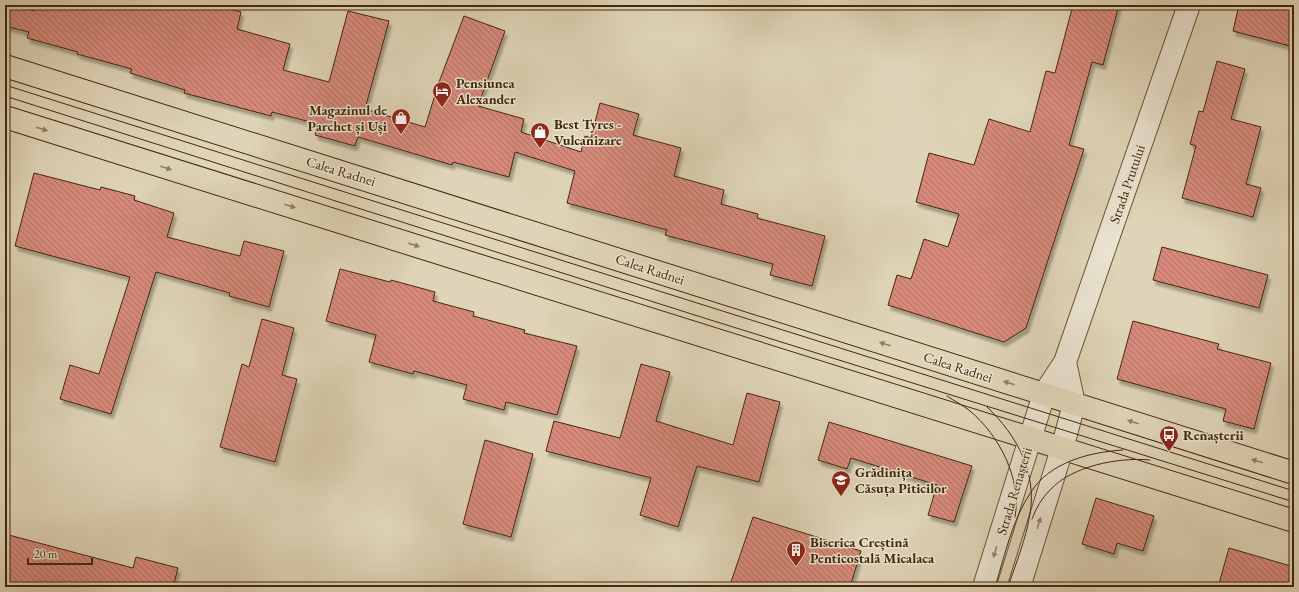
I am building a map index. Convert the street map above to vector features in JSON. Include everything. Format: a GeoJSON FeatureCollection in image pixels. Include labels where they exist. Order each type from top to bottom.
{"type":"FeatureCollection","features":[{"type":"Feature","properties":{"kind":"main road","name":"Calea Radnei"},"geometry":{"type":"LineString","coordinates":[[5,66],[1294,473]]}},
{"type":"Feature","properties":{"kind":"main road"},"geometry":{"type":"LineString","coordinates":[[5,117],[1294,521]]}},
{"type":"Feature","properties":{"kind":"street","name":"Strada Prutului"},"geometry":{"type":"LineString","coordinates":[[1044,394],[1065,362],[1189,5]]}},
{"type":"Feature","properties":{"kind":"street"},"geometry":{"type":"LineString","coordinates":[[1019,587],[1062,449],[1074,404],[1065,362]]}},
{"type":"Feature","properties":{"kind":"street","name":"Strada Renașterii"},"geometry":{"type":"LineString","coordinates":[[984,587],[1044,394]]}},
{"type":"Feature","properties":{"kind":"building"},"geometry":{"type":"Polygon","coordinates":[[[5,5],[17,5],[34,11],[36,5],[215,5],[241,12],[237,29],[290,44],[283,70],[329,82],[348,11],[389,21],[365,109],[425,127],[439,82],[464,16],[505,31],[478,106],[524,119],[521,132],[581,152],[585,136],[591,138],[600,103],[639,114],[633,135],[681,148],[674,176],[724,190],[721,204],[758,214],[757,218],[825,236],[812,286],[770,275],[773,264],[665,235],[667,230],[567,203],[575,171],[515,152],[509,177],[453,162],[452,165],[358,137],[355,146],[315,135],[318,124],[272,112],[271,116],[184,93],[185,90],[130,73],[132,69],[27,38],[29,32],[5,26],[5,5]]]}},
{"type":"Feature","properties":{"kind":"building"},"geometry":{"type":"Polygon","coordinates":[[[1073,5],[1119,5],[1103,65],[1092,62],[1069,145],[1084,149],[1026,328],[1004,342],[888,305],[897,275],[911,279],[924,239],[948,247],[959,214],[916,202],[929,153],[974,165],[989,119],[1030,132],[1046,71],[1055,73],[1073,5]]]}},
{"type":"Feature","properties":{"kind":"building"},"geometry":{"type":"Polygon","coordinates":[[[1239,5],[1294,5],[1294,47],[1233,31],[1239,5]]]}},
{"type":"Feature","properties":{"kind":"building"},"geometry":{"type":"Polygon","coordinates":[[[1217,61],[1245,69],[1231,119],[1261,127],[1246,184],[1261,188],[1253,217],[1182,198],[1196,146],[1190,144],[1199,111],[1203,112],[1217,61]]]}},
{"type":"Feature","properties":{"kind":"building"},"geometry":{"type":"Polygon","coordinates":[[[34,173],[100,190],[101,187],[135,196],[134,200],[174,213],[167,237],[240,256],[244,241],[284,251],[269,307],[229,296],[230,293],[156,272],[111,414],[60,399],[70,365],[99,374],[130,277],[15,246],[34,173]]]}},
{"type":"Feature","properties":{"kind":"building"},"geometry":{"type":"Polygon","coordinates":[[[1162,247],[1268,275],[1259,308],[1153,280],[1162,247]]]}},
{"type":"Feature","properties":{"kind":"building"},"geometry":{"type":"Polygon","coordinates":[[[340,269],[390,282],[391,280],[435,292],[433,301],[474,312],[473,316],[525,330],[524,333],[577,346],[557,415],[506,402],[504,410],[463,399],[467,385],[414,371],[413,374],[369,362],[376,335],[326,321],[340,269]]]}},
{"type":"Feature","properties":{"kind":"building"},"geometry":{"type":"Polygon","coordinates":[[[262,319],[294,328],[282,375],[297,379],[275,462],[220,447],[242,364],[249,367],[262,319]]]}},
{"type":"Feature","properties":{"kind":"building"},"geometry":{"type":"Polygon","coordinates":[[[1133,321],[1219,344],[1217,349],[1271,363],[1254,429],[1223,421],[1226,409],[1117,379],[1133,321]]]}},
{"type":"Feature","properties":{"kind":"building"},"geometry":{"type":"Polygon","coordinates":[[[641,364],[670,372],[656,421],[733,445],[747,393],[780,402],[759,482],[697,466],[678,527],[640,515],[651,478],[546,451],[554,421],[620,438],[641,364]]]}},
{"type":"Feature","properties":{"kind":"building"},"geometry":{"type":"Polygon","coordinates":[[[829,422],[972,466],[954,522],[928,515],[937,485],[851,458],[847,469],[818,460],[829,422]]]}},
{"type":"Feature","properties":{"kind":"building"},"geometry":{"type":"Polygon","coordinates":[[[485,440],[533,454],[511,537],[463,524],[485,440]]]}},
{"type":"Feature","properties":{"kind":"building"},"geometry":{"type":"Polygon","coordinates":[[[1096,498],[1154,516],[1143,551],[1117,543],[1114,554],[1082,544],[1096,498]]]}},
{"type":"Feature","properties":{"kind":"building","name":"Biserica Creștină Penticostală Micalaca"},"geometry":{"type":"Polygon","coordinates":[[[753,517],[861,551],[850,587],[746,587],[731,582],[753,517]]]}},
{"type":"Feature","properties":{"kind":"building"},"geometry":{"type":"Polygon","coordinates":[[[5,534],[133,568],[136,557],[178,568],[173,587],[5,587],[5,534]]]}},
{"type":"Feature","properties":{"kind":"building"},"geometry":{"type":"Polygon","coordinates":[[[1229,548],[1294,567],[1294,587],[1283,587],[1267,582],[1265,587],[1218,587],[1229,548]]]}},
{"type":"Feature","properties":{"kind":"tram line"},"geometry":{"type":"LineString","coordinates":[[5,85],[1294,491]]}},
{"type":"Feature","properties":{"kind":"tram line"},"geometry":{"type":"LineString","coordinates":[[5,96],[701,317],[1294,502]]}},
{"type":"Feature","properties":{"kind":"tram line"},"geometry":{"type":"LineString","coordinates":[[947,396],[967,409],[981,421],[999,445],[1006,459],[1015,488],[1015,517]]}},
{"type":"Feature","properties":{"kind":"tram line"},"geometry":{"type":"LineString","coordinates":[[987,407],[998,418],[1016,442],[1027,470],[1030,484],[1030,514],[1026,533],[1008,587]]}},
{"type":"Feature","properties":{"kind":"tram line"},"geometry":{"type":"LineString","coordinates":[[995,587],[1019,514],[1024,503],[1039,482],[1049,473],[1072,460],[1097,453],[1123,450]]}},
{"type":"Feature","properties":{"kind":"tram line"},"geometry":{"type":"LineString","coordinates":[[1032,519],[1035,511],[1047,493],[1059,482],[1070,475],[1083,469],[1110,462],[1137,459],[1150,460]]}},
{"type":"Feature","properties":{"kind":"place","name":"Pensiunea Alexander"},"geometry":{"type":"Point","coordinates":[442,108]}},
{"type":"Feature","properties":{"kind":"place","name":"Magazinul de Parchet și Uși"},"geometry":{"type":"Point","coordinates":[401,135]}},
{"type":"Feature","properties":{"kind":"place","name":"Best Tyres - Vulcanizare"},"geometry":{"type":"Point","coordinates":[540,149]}},
{"type":"Feature","properties":{"kind":"place","name":"Renașterii"},"geometry":{"type":"Point","coordinates":[1169,452]}},
{"type":"Feature","properties":{"kind":"place","name":"Grădinița Căsuța Piticilor"},"geometry":{"type":"Point","coordinates":[841,497]}},
{"type":"Feature","properties":{"kind":"place","name":"Biserica Creștină Penticostală Micalaca"},"geometry":{"type":"Point","coordinates":[796,567]}}]}
